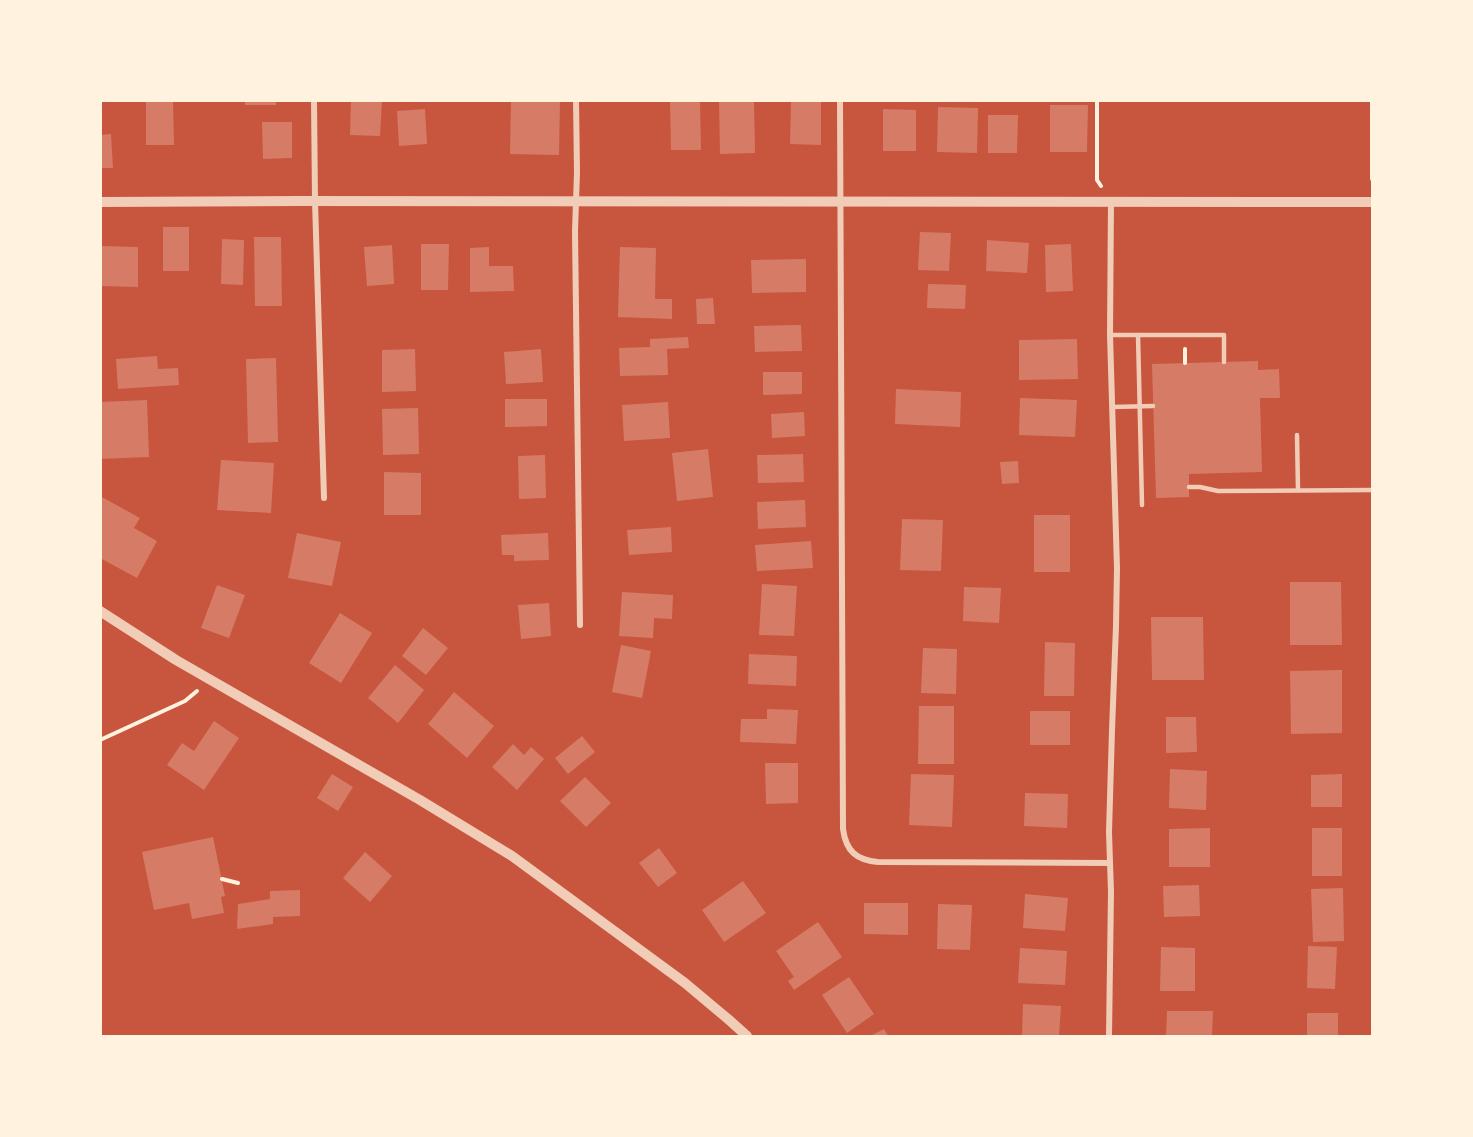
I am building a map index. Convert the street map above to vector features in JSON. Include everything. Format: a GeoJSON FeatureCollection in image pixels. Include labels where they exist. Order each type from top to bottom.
{"type":"FeatureCollection","features":[{"type":"Feature","properties":{"kind":"street"},"geometry":{"type":"LineString","coordinates":[[314,100],[324,498]]}},
{"type":"Feature","properties":{"kind":"street"},"geometry":{"type":"LineString","coordinates":[[576,100],[580,625]]}},
{"type":"Feature","properties":{"kind":"street"},"geometry":{"type":"LineString","coordinates":[[840,100],[843,829],[847,846],[861,859],[878,862],[1110,863]]}},
{"type":"Feature","properties":{"kind":"street"},"geometry":{"type":"LineString","coordinates":[[1109,1036],[1111,741],[1117,590],[1110,335],[1110,201]]}},
{"type":"Feature","properties":{"kind":"street"},"geometry":{"type":"LineString","coordinates":[[100,202],[1372,202]]}},
{"type":"Feature","properties":{"kind":"street"},"geometry":{"type":"LineString","coordinates":[[100,611],[176,660],[413,796],[512,856],[685,983],[747,1036]]}},
{"type":"Feature","properties":{"kind":"lane"},"geometry":{"type":"LineString","coordinates":[[1110,335],[1224,335],[1224,362]]}},
{"type":"Feature","properties":{"kind":"lane"},"geometry":{"type":"LineString","coordinates":[[1138,335],[1142,505]]}},
{"type":"Feature","properties":{"kind":"lane"},"geometry":{"type":"LineString","coordinates":[[1112,407],[1153,406]]}},
{"type":"Feature","properties":{"kind":"lane"},"geometry":{"type":"LineString","coordinates":[[1297,435],[1298,490]]}},
{"type":"Feature","properties":{"kind":"lane"},"geometry":{"type":"LineString","coordinates":[[1189,487],[1218,491],[1372,490]]}},
{"type":"Feature","properties":{"kind":"path"},"geometry":{"type":"LineString","coordinates":[[1097,100],[1097,180]]}},
{"type":"Feature","properties":{"kind":"path"},"geometry":{"type":"LineString","coordinates":[[1372,100],[1372,179]]}},
{"type":"Feature","properties":{"kind":"path"},"geometry":{"type":"LineString","coordinates":[[100,740],[185,700],[197,691]]}},
{"type":"Feature","properties":{"kind":"path"},"geometry":{"type":"LineString","coordinates":[[222,879],[238,883]]}},
{"type":"Feature","properties":{"kind":"building"},"geometry":{"type":"Polygon","coordinates":[[[245,100],[276,100],[276,105],[245,105],[245,100]]]}},
{"type":"Feature","properties":{"kind":"building"},"geometry":{"type":"Polygon","coordinates":[[[351,100],[382,100],[380,136],[350,135],[351,100]]]}},
{"type":"Feature","properties":{"kind":"building"},"geometry":{"type":"Polygon","coordinates":[[[511,100],[560,100],[559,155],[510,154],[511,100]]]}},
{"type":"Feature","properties":{"kind":"building"},"geometry":{"type":"Polygon","coordinates":[[[670,100],[700,100],[701,150],[671,150],[670,100]]]}},
{"type":"Feature","properties":{"kind":"building"},"geometry":{"type":"Polygon","coordinates":[[[719,100],[754,100],[755,153],[720,154],[719,100]]]}},
{"type":"Feature","properties":{"kind":"building"},"geometry":{"type":"Polygon","coordinates":[[[791,100],[821,100],[821,145],[790,144],[791,100]]]}},
{"type":"Feature","properties":{"kind":"building"},"geometry":{"type":"Polygon","coordinates":[[[146,101],[173,101],[174,145],[146,145],[146,101]]]}},
{"type":"Feature","properties":{"kind":"building"},"geometry":{"type":"Polygon","coordinates":[[[1050,105],[1088,105],[1087,152],[1050,152],[1050,105]]]}},
{"type":"Feature","properties":{"kind":"building"},"geometry":{"type":"Polygon","coordinates":[[[938,107],[978,108],[977,153],[937,152],[938,107]]]}},
{"type":"Feature","properties":{"kind":"building"},"geometry":{"type":"Polygon","coordinates":[[[425,109],[427,144],[399,146],[397,111],[425,109]]]}},
{"type":"Feature","properties":{"kind":"building"},"geometry":{"type":"Polygon","coordinates":[[[883,109],[916,110],[916,151],[883,151],[883,109]]]}},
{"type":"Feature","properties":{"kind":"building"},"geometry":{"type":"Polygon","coordinates":[[[988,115],[1018,115],[1017,153],[988,153],[988,115]]]}},
{"type":"Feature","properties":{"kind":"building"},"geometry":{"type":"Polygon","coordinates":[[[262,122],[292,122],[292,158],[263,159],[262,122]]]}},
{"type":"Feature","properties":{"kind":"building"},"geometry":{"type":"Polygon","coordinates":[[[111,134],[113,168],[100,168],[100,135],[111,134]]]}},
{"type":"Feature","properties":{"kind":"building"},"geometry":{"type":"Polygon","coordinates":[[[163,227],[189,227],[189,271],[163,271],[163,227]]]}},
{"type":"Feature","properties":{"kind":"building"},"geometry":{"type":"Polygon","coordinates":[[[920,232],[951,233],[949,271],[918,270],[920,232]]]}},
{"type":"Feature","properties":{"kind":"building"},"geometry":{"type":"Polygon","coordinates":[[[254,237],[281,237],[282,306],[255,306],[254,237]]]}},
{"type":"Feature","properties":{"kind":"building"},"geometry":{"type":"Polygon","coordinates":[[[222,239],[244,240],[243,285],[221,284],[222,239]]]}},
{"type":"Feature","properties":{"kind":"building"},"geometry":{"type":"Polygon","coordinates":[[[987,240],[1029,243],[1027,273],[986,271],[987,240]]]}},
{"type":"Feature","properties":{"kind":"building"},"geometry":{"type":"Polygon","coordinates":[[[421,244],[449,244],[448,290],[421,290],[421,244]]]}},
{"type":"Feature","properties":{"kind":"building"},"geometry":{"type":"Polygon","coordinates":[[[1071,244],[1073,291],[1046,292],[1045,245],[1071,244]]]}},
{"type":"Feature","properties":{"kind":"building"},"geometry":{"type":"Polygon","coordinates":[[[392,245],[394,284],[367,286],[364,247],[392,245]]]}},
{"type":"Feature","properties":{"kind":"building"},"geometry":{"type":"Polygon","coordinates":[[[101,246],[138,247],[138,287],[100,286],[101,246]]]}},
{"type":"Feature","properties":{"kind":"building"},"geometry":{"type":"Polygon","coordinates":[[[489,247],[489,266],[513,266],[514,291],[470,292],[470,248],[489,247]]]}},
{"type":"Feature","properties":{"kind":"building"},"geometry":{"type":"Polygon","coordinates":[[[620,247],[656,248],[655,299],[672,299],[672,319],[618,317],[620,247]]]}},
{"type":"Feature","properties":{"kind":"building"},"geometry":{"type":"Polygon","coordinates":[[[806,259],[806,292],[752,293],[751,260],[806,259]]]}},
{"type":"Feature","properties":{"kind":"building"},"geometry":{"type":"Polygon","coordinates":[[[928,284],[966,285],[965,309],[927,308],[928,284]]]}},
{"type":"Feature","properties":{"kind":"building"},"geometry":{"type":"Polygon","coordinates":[[[713,298],[715,324],[697,324],[696,299],[713,298]]]}},
{"type":"Feature","properties":{"kind":"building"},"geometry":{"type":"Polygon","coordinates":[[[801,325],[802,351],[755,352],[754,326],[801,325]]]}},
{"type":"Feature","properties":{"kind":"building"},"geometry":{"type":"Polygon","coordinates":[[[688,337],[689,348],[667,349],[668,375],[620,376],[619,348],[650,347],[650,339],[688,337]]]}},
{"type":"Feature","properties":{"kind":"building"},"geometry":{"type":"Polygon","coordinates":[[[1077,339],[1078,379],[1019,380],[1019,340],[1077,339]]]}},
{"type":"Feature","properties":{"kind":"building"},"geometry":{"type":"Polygon","coordinates":[[[415,349],[416,391],[382,392],[382,350],[415,349]]]}},
{"type":"Feature","properties":{"kind":"building"},"geometry":{"type":"Polygon","coordinates":[[[541,349],[543,382],[506,384],[504,352],[541,349]]]}},
{"type":"Feature","properties":{"kind":"building"},"geometry":{"type":"Polygon","coordinates":[[[157,356],[158,369],[178,368],[179,385],[118,389],[116,359],[157,356]]]}},
{"type":"Feature","properties":{"kind":"building"},"geometry":{"type":"Polygon","coordinates":[[[276,358],[278,442],[248,443],[246,359],[276,358]]]}},
{"type":"Feature","properties":{"kind":"building"},"geometry":{"type":"Polygon","coordinates":[[[1258,361],[1258,370],[1279,369],[1280,398],[1260,398],[1262,472],[1189,474],[1189,497],[1156,498],[1152,364],[1258,361]]]}},
{"type":"Feature","properties":{"kind":"building"},"geometry":{"type":"Polygon","coordinates":[[[763,372],[802,372],[802,394],[763,395],[763,372]]]}},
{"type":"Feature","properties":{"kind":"building"},"geometry":{"type":"Polygon","coordinates":[[[896,389],[961,392],[960,427],[895,424],[896,389]]]}},
{"type":"Feature","properties":{"kind":"building"},"geometry":{"type":"Polygon","coordinates":[[[1020,398],[1077,400],[1075,437],[1019,435],[1020,398]]]}},
{"type":"Feature","properties":{"kind":"building"},"geometry":{"type":"Polygon","coordinates":[[[505,399],[547,399],[547,426],[505,427],[505,399]]]}},
{"type":"Feature","properties":{"kind":"building"},"geometry":{"type":"Polygon","coordinates":[[[147,400],[149,457],[100,459],[100,402],[147,400]]]}},
{"type":"Feature","properties":{"kind":"building"},"geometry":{"type":"Polygon","coordinates":[[[668,402],[670,438],[624,441],[622,405],[668,402]]]}},
{"type":"Feature","properties":{"kind":"building"},"geometry":{"type":"Polygon","coordinates":[[[418,408],[419,454],[383,455],[382,409],[418,408]]]}},
{"type":"Feature","properties":{"kind":"building"},"geometry":{"type":"Polygon","coordinates":[[[804,412],[805,436],[772,438],[771,414],[804,412]]]}},
{"type":"Feature","properties":{"kind":"building"},"geometry":{"type":"Polygon","coordinates":[[[708,449],[713,497],[677,501],[672,453],[708,449]]]}},
{"type":"Feature","properties":{"kind":"building"},"geometry":{"type":"Polygon","coordinates":[[[803,454],[804,482],[758,483],[757,455],[803,454]]]}},
{"type":"Feature","properties":{"kind":"building"},"geometry":{"type":"Polygon","coordinates":[[[545,455],[546,498],[519,499],[518,456],[545,455]]]}},
{"type":"Feature","properties":{"kind":"building"},"geometry":{"type":"Polygon","coordinates":[[[221,460],[274,463],[271,513],[217,510],[221,460]]]}},
{"type":"Feature","properties":{"kind":"building"},"geometry":{"type":"Polygon","coordinates":[[[1018,461],[1019,483],[1002,484],[1000,462],[1018,461]]]}},
{"type":"Feature","properties":{"kind":"building"},"geometry":{"type":"Polygon","coordinates":[[[384,472],[421,473],[421,515],[384,515],[384,472]]]}},
{"type":"Feature","properties":{"kind":"building"},"geometry":{"type":"Polygon","coordinates":[[[100,496],[140,518],[134,528],[157,541],[137,578],[100,558],[100,496]]]}},
{"type":"Feature","properties":{"kind":"building"},"geometry":{"type":"Polygon","coordinates":[[[805,500],[806,527],[758,529],[757,502],[805,500]]]}},
{"type":"Feature","properties":{"kind":"building"},"geometry":{"type":"Polygon","coordinates":[[[1034,515],[1070,515],[1070,572],[1034,572],[1034,515]]]}},
{"type":"Feature","properties":{"kind":"building"},"geometry":{"type":"Polygon","coordinates":[[[902,519],[943,520],[941,571],[900,570],[902,519]]]}},
{"type":"Feature","properties":{"kind":"building"},"geometry":{"type":"Polygon","coordinates":[[[671,527],[672,552],[629,555],[627,530],[671,527]]]}},
{"type":"Feature","properties":{"kind":"building"},"geometry":{"type":"Polygon","coordinates":[[[297,533],[341,542],[332,586],[288,578],[297,533]]]}},
{"type":"Feature","properties":{"kind":"building"},"geometry":{"type":"Polygon","coordinates":[[[548,533],[549,560],[514,561],[514,555],[502,555],[501,535],[548,533]]]}},
{"type":"Feature","properties":{"kind":"building"},"geometry":{"type":"Polygon","coordinates":[[[811,541],[813,568],[757,571],[755,545],[811,541]]]}},
{"type":"Feature","properties":{"kind":"building"},"geometry":{"type":"Polygon","coordinates":[[[1290,582],[1341,582],[1342,645],[1290,645],[1290,582]]]}},
{"type":"Feature","properties":{"kind":"building"},"geometry":{"type":"Polygon","coordinates":[[[762,584],[797,586],[794,636],[759,635],[762,584]]]}},
{"type":"Feature","properties":{"kind":"building"},"geometry":{"type":"Polygon","coordinates":[[[217,585],[245,595],[229,638],[201,628],[217,585]]]}},
{"type":"Feature","properties":{"kind":"building"},"geometry":{"type":"Polygon","coordinates":[[[964,587],[1001,588],[999,623],[963,621],[964,587]]]}},
{"type":"Feature","properties":{"kind":"building"},"geometry":{"type":"Polygon","coordinates":[[[622,592],[673,595],[672,619],[654,618],[653,638],[619,636],[622,592]]]}},
{"type":"Feature","properties":{"kind":"building"},"geometry":{"type":"Polygon","coordinates":[[[549,603],[551,636],[521,639],[518,605],[549,603]]]}},
{"type":"Feature","properties":{"kind":"building"},"geometry":{"type":"Polygon","coordinates":[[[340,613],[372,633],[341,683],[309,663],[340,613]]]}},
{"type":"Feature","properties":{"kind":"building"},"geometry":{"type":"Polygon","coordinates":[[[1151,617],[1203,617],[1204,680],[1152,680],[1151,617]]]}},
{"type":"Feature","properties":{"kind":"building"},"geometry":{"type":"Polygon","coordinates":[[[423,628],[448,648],[426,675],[402,656],[423,628]]]}},
{"type":"Feature","properties":{"kind":"building"},"geometry":{"type":"Polygon","coordinates":[[[1045,642],[1075,643],[1074,696],[1044,696],[1045,642]]]}},
{"type":"Feature","properties":{"kind":"building"},"geometry":{"type":"Polygon","coordinates":[[[621,645],[651,651],[642,698],[612,692],[621,645]]]}},
{"type":"Feature","properties":{"kind":"building"},"geometry":{"type":"Polygon","coordinates":[[[923,648],[957,649],[956,694],[921,693],[923,648]]]}},
{"type":"Feature","properties":{"kind":"building"},"geometry":{"type":"Polygon","coordinates":[[[749,654],[797,656],[796,686],[748,684],[749,654]]]}},
{"type":"Feature","properties":{"kind":"building"},"geometry":{"type":"Polygon","coordinates":[[[395,665],[424,690],[398,723],[368,698],[395,665]]]}},
{"type":"Feature","properties":{"kind":"building"},"geometry":{"type":"Polygon","coordinates":[[[1342,670],[1342,733],[1291,734],[1290,671],[1342,670]]]}},
{"type":"Feature","properties":{"kind":"building"},"geometry":{"type":"Polygon","coordinates":[[[454,692],[494,726],[467,758],[428,724],[454,692]]]}},
{"type":"Feature","properties":{"kind":"building"},"geometry":{"type":"Polygon","coordinates":[[[919,706],[954,706],[954,764],[918,764],[919,706]]]}},
{"type":"Feature","properties":{"kind":"building"},"geometry":{"type":"Polygon","coordinates":[[[767,709],[798,710],[796,744],[740,742],[741,719],[767,719],[767,709]]]}},
{"type":"Feature","properties":{"kind":"building"},"geometry":{"type":"Polygon","coordinates":[[[1030,711],[1070,711],[1070,745],[1030,745],[1030,711]]]}},
{"type":"Feature","properties":{"kind":"building"},"geometry":{"type":"Polygon","coordinates":[[[1166,717],[1196,717],[1197,752],[1166,753],[1166,717]]]}},
{"type":"Feature","properties":{"kind":"building"},"geometry":{"type":"Polygon","coordinates":[[[214,721],[239,738],[204,790],[167,765],[182,743],[194,751],[214,721]]]}},
{"type":"Feature","properties":{"kind":"building"},"geometry":{"type":"Polygon","coordinates":[[[582,736],[595,752],[568,774],[555,758],[582,736]]]}},
{"type":"Feature","properties":{"kind":"building"},"geometry":{"type":"Polygon","coordinates":[[[513,744],[524,755],[531,747],[544,759],[517,790],[492,767],[513,744]]]}},
{"type":"Feature","properties":{"kind":"building"},"geometry":{"type":"Polygon","coordinates":[[[765,763],[798,763],[798,803],[766,804],[765,763]]]}},
{"type":"Feature","properties":{"kind":"building"},"geometry":{"type":"Polygon","coordinates":[[[1170,769],[1207,771],[1206,810],[1169,808],[1170,769]]]}},
{"type":"Feature","properties":{"kind":"building"},"geometry":{"type":"Polygon","coordinates":[[[332,774],[353,787],[338,811],[317,798],[332,774]]]}},
{"type":"Feature","properties":{"kind":"building"},"geometry":{"type":"Polygon","coordinates":[[[911,774],[954,775],[952,827],[909,825],[911,774]]]}},
{"type":"Feature","properties":{"kind":"building"},"geometry":{"type":"Polygon","coordinates":[[[1342,774],[1342,807],[1311,807],[1311,775],[1342,774]]]}},
{"type":"Feature","properties":{"kind":"building"},"geometry":{"type":"Polygon","coordinates":[[[585,777],[611,803],[586,827],[560,801],[585,777]]]}},
{"type":"Feature","properties":{"kind":"building"},"geometry":{"type":"Polygon","coordinates":[[[1025,793],[1068,794],[1067,828],[1024,826],[1025,793]]]}},
{"type":"Feature","properties":{"kind":"building"},"geometry":{"type":"Polygon","coordinates":[[[1210,828],[1210,867],[1169,867],[1169,829],[1210,828]]]}},
{"type":"Feature","properties":{"kind":"building"},"geometry":{"type":"Polygon","coordinates":[[[1312,828],[1342,828],[1342,876],[1312,876],[1312,828]]]}},
{"type":"Feature","properties":{"kind":"building"},"geometry":{"type":"Polygon","coordinates":[[[213,837],[225,896],[221,897],[224,913],[192,919],[189,903],[154,910],[142,852],[213,837]]]}},
{"type":"Feature","properties":{"kind":"building"},"geometry":{"type":"Polygon","coordinates":[[[659,848],[677,873],[658,887],[639,863],[659,848]]]}},
{"type":"Feature","properties":{"kind":"building"},"geometry":{"type":"Polygon","coordinates":[[[365,852],[392,876],[370,902],[343,878],[365,852]]]}},
{"type":"Feature","properties":{"kind":"building"},"geometry":{"type":"Polygon","coordinates":[[[743,881],[766,913],[724,942],[702,910],[743,881]]]}},
{"type":"Feature","properties":{"kind":"building"},"geometry":{"type":"Polygon","coordinates":[[[1199,885],[1200,916],[1164,917],[1163,886],[1199,885]]]}},
{"type":"Feature","properties":{"kind":"building"},"geometry":{"type":"Polygon","coordinates":[[[1343,888],[1344,941],[1313,942],[1311,889],[1343,888]]]}},
{"type":"Feature","properties":{"kind":"building"},"geometry":{"type":"Polygon","coordinates":[[[300,890],[300,916],[273,917],[273,924],[237,929],[238,904],[270,899],[270,891],[300,890]]]}},
{"type":"Feature","properties":{"kind":"building"},"geometry":{"type":"Polygon","coordinates":[[[1025,894],[1068,898],[1065,931],[1023,928],[1025,894]]]}},
{"type":"Feature","properties":{"kind":"building"},"geometry":{"type":"Polygon","coordinates":[[[864,903],[908,903],[908,935],[864,934],[864,903]]]}},
{"type":"Feature","properties":{"kind":"building"},"geometry":{"type":"Polygon","coordinates":[[[938,904],[972,905],[970,950],[937,949],[938,904]]]}},
{"type":"Feature","properties":{"kind":"building"},"geometry":{"type":"Polygon","coordinates":[[[818,922],[842,957],[794,990],[788,981],[794,977],[776,951],[818,922]]]}},
{"type":"Feature","properties":{"kind":"building"},"geometry":{"type":"Polygon","coordinates":[[[1308,946],[1337,947],[1335,989],[1307,988],[1308,946]]]}},
{"type":"Feature","properties":{"kind":"building"},"geometry":{"type":"Polygon","coordinates":[[[1161,947],[1195,948],[1195,991],[1160,991],[1161,947]]]}},
{"type":"Feature","properties":{"kind":"building"},"geometry":{"type":"Polygon","coordinates":[[[1020,948],[1067,951],[1065,985],[1018,983],[1020,948]]]}},
{"type":"Feature","properties":{"kind":"building"},"geometry":{"type":"Polygon","coordinates":[[[849,977],[874,1014],[847,1033],[822,995],[849,977]]]}},
{"type":"Feature","properties":{"kind":"building"},"geometry":{"type":"Polygon","coordinates":[[[1023,1004],[1061,1006],[1059,1036],[1022,1035],[1023,1004]]]}},
{"type":"Feature","properties":{"kind":"building"},"geometry":{"type":"Polygon","coordinates":[[[1167,1011],[1213,1011],[1212,1036],[1166,1036],[1167,1011]]]}},
{"type":"Feature","properties":{"kind":"building"},"geometry":{"type":"Polygon","coordinates":[[[1307,1013],[1338,1013],[1338,1036],[1307,1036],[1307,1013]]]}},
{"type":"Feature","properties":{"kind":"building"},"geometry":{"type":"Polygon","coordinates":[[[884,1029],[888,1036],[870,1036],[884,1029]]]}}]}
